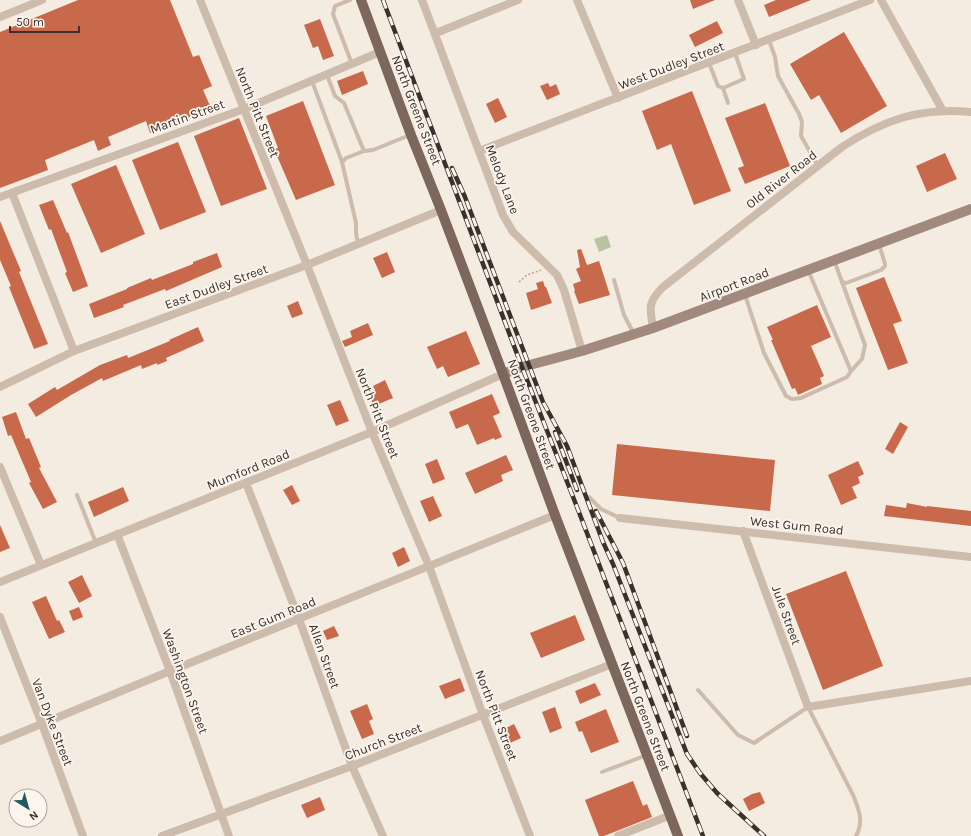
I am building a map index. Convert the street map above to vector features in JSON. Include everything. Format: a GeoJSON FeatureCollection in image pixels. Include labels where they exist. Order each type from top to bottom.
{"type":"FeatureCollection","features":[{"type":"Feature","properties":{"kind":"main road","name":"North Greene Street"},"geometry":{"type":"LineString","coordinates":[[361,0],[678,836]]}},
{"type":"Feature","properties":{"kind":"street"},"geometry":{"type":"LineString","coordinates":[[0,17],[42,0]]}},
{"type":"Feature","properties":{"kind":"street","name":"North Pitt Street"},"geometry":{"type":"LineString","coordinates":[[200,0],[307,265],[372,432],[429,566],[530,836]]}},
{"type":"Feature","properties":{"kind":"street","name":"Melody Lane"},"geometry":{"type":"LineString","coordinates":[[422,0],[436,33],[479,151],[508,224],[520,239],[554,272],[561,284],[582,351]]}},
{"type":"Feature","properties":{"kind":"street"},"geometry":{"type":"LineString","coordinates":[[436,33],[518,0]]}},
{"type":"Feature","properties":{"kind":"street"},"geometry":{"type":"LineString","coordinates":[[577,0],[618,98]]}},
{"type":"Feature","properties":{"kind":"street"},"geometry":{"type":"LineString","coordinates":[[738,0],[756,45]]}},
{"type":"Feature","properties":{"kind":"street","name":"West Dudley Street"},"geometry":{"type":"LineString","coordinates":[[479,151],[870,0]]}},
{"type":"Feature","properties":{"kind":"street"},"geometry":{"type":"LineString","coordinates":[[881,0],[943,111]]}},
{"type":"Feature","properties":{"kind":"street","name":"Martin Street"},"geometry":{"type":"LineString","coordinates":[[0,197],[244,109],[380,52]]}},
{"type":"Feature","properties":{"kind":"street","name":"Old River Road"},"geometry":{"type":"LineString","coordinates":[[653,328],[651,304],[654,296],[665,285],[842,147],[862,134],[881,125],[912,115],[943,111],[971,112]]}},
{"type":"Feature","properties":{"kind":"street"},"geometry":{"type":"LineString","coordinates":[[12,193],[74,351]]}},
{"type":"Feature","properties":{"kind":"street","name":"Airport Road"},"geometry":{"type":"LineString","coordinates":[[503,374],[653,328],[745,295],[971,209]]}},
{"type":"Feature","properties":{"kind":"street","name":"East Dudley Street"},"geometry":{"type":"LineString","coordinates":[[0,387],[74,351],[307,265],[441,210]]}},
{"type":"Feature","properties":{"kind":"street","name":"Mumford Road"},"geometry":{"type":"LineString","coordinates":[[0,582],[372,432],[503,374]]}},
{"type":"Feature","properties":{"kind":"street"},"geometry":{"type":"LineString","coordinates":[[0,467],[41,565]]}},
{"type":"Feature","properties":{"kind":"street","name":"Allen Street"},"geometry":{"type":"LineString","coordinates":[[246,483],[299,619],[352,766],[383,836]]}},
{"type":"Feature","properties":{"kind":"street","name":"East Gum Road"},"geometry":{"type":"LineString","coordinates":[[0,741],[555,515]]}},
{"type":"Feature","properties":{"kind":"street","name":"West Gum Road"},"geometry":{"type":"LineString","coordinates":[[620,518],[971,557]]}},
{"type":"Feature","properties":{"kind":"street","name":"Jule Street"},"geometry":{"type":"LineString","coordinates":[[743,531],[808,707]]}},
{"type":"Feature","properties":{"kind":"street","name":"Washington Street"},"geometry":{"type":"LineString","coordinates":[[117,534],[170,671],[229,836]]}},
{"type":"Feature","properties":{"kind":"street","name":"Van Dyke Street"},"geometry":{"type":"LineString","coordinates":[[0,617],[42,724],[83,836]]}},
{"type":"Feature","properties":{"kind":"street","name":"Church Street"},"geometry":{"type":"LineString","coordinates":[[162,836],[352,766],[612,664]]}},
{"type":"Feature","properties":{"kind":"street"},"geometry":{"type":"LineString","coordinates":[[808,707],[971,681]]}},
{"type":"Feature","properties":{"kind":"street"},"geometry":{"type":"LineString","coordinates":[[618,836],[671,815]]}},
{"type":"Feature","properties":{"kind":"lane"},"geometry":{"type":"LineString","coordinates":[[350,0],[335,6],[333,14],[352,64]]}},
{"type":"Feature","properties":{"kind":"lane"},"geometry":{"type":"LineString","coordinates":[[769,40],[775,57],[778,76],[802,122],[801,136],[818,166]]}},
{"type":"Feature","properties":{"kind":"lane"},"geometry":{"type":"LineString","coordinates":[[723,88],[744,79],[735,53]]}},
{"type":"Feature","properties":{"kind":"lane"},"geometry":{"type":"LineString","coordinates":[[708,63],[718,86],[723,88],[728,103]]}},
{"type":"Feature","properties":{"kind":"lane"},"geometry":{"type":"LineString","coordinates":[[327,74],[335,96],[344,103],[364,151]]}},
{"type":"Feature","properties":{"kind":"lane"},"geometry":{"type":"LineString","coordinates":[[312,80],[342,162],[356,223],[358,244]]}},
{"type":"Feature","properties":{"kind":"lane"},"geometry":{"type":"LineString","coordinates":[[342,162],[346,158],[364,151],[373,150],[411,134]]}},
{"type":"Feature","properties":{"kind":"lane"},"geometry":{"type":"LineString","coordinates":[[842,282],[846,283],[881,270],[885,266],[879,244]]}},
{"type":"Feature","properties":{"kind":"lane"},"geometry":{"type":"LineString","coordinates":[[745,295],[764,353],[786,396],[792,399],[801,398],[847,377],[862,359],[865,345],[834,260]]}},
{"type":"Feature","properties":{"kind":"lane"},"geometry":{"type":"LineString","coordinates":[[808,270],[851,371]]}},
{"type":"Feature","properties":{"kind":"lane"},"geometry":{"type":"LineString","coordinates":[[614,280],[624,315],[635,334]]}},
{"type":"Feature","properties":{"kind":"lane"},"geometry":{"type":"LineString","coordinates":[[77,495],[96,543]]}},
{"type":"Feature","properties":{"kind":"lane"},"geometry":{"type":"LineString","coordinates":[[589,497],[601,509],[612,516],[620,518]]}},
{"type":"Feature","properties":{"kind":"lane"},"geometry":{"type":"LineString","coordinates":[[698,690],[738,735],[754,743],[808,707],[853,795],[859,810],[861,820],[860,829],[856,836]]}},
{"type":"Feature","properties":{"kind":"lane"},"geometry":{"type":"LineString","coordinates":[[602,772],[647,755]]}},
{"type":"Feature","properties":{"kind":"path"},"geometry":{"type":"LineString","coordinates":[[520,282],[527,275],[537,271],[543,270],[554,272]]}},
{"type":"Feature","properties":{"kind":"green space"},"geometry":{"type":"Polygon","coordinates":[[[607,235],[611,247],[599,252],[594,239],[607,235]]]}},
{"type":"Feature","properties":{"kind":"building"},"geometry":{"type":"Polygon","coordinates":[[[78,0],[170,0],[193,57],[199,55],[212,86],[203,90],[211,108],[150,133],[146,121],[108,137],[111,145],[98,151],[94,140],[45,160],[48,170],[0,188],[0,32],[78,0]]]}},
{"type":"Feature","properties":{"kind":"building"},"geometry":{"type":"Polygon","coordinates":[[[690,0],[715,0],[693,9],[690,0]]]}},
{"type":"Feature","properties":{"kind":"building"},"geometry":{"type":"Polygon","coordinates":[[[776,0],[811,0],[769,17],[764,5],[776,0]]]}},
{"type":"Feature","properties":{"kind":"building"},"geometry":{"type":"Polygon","coordinates":[[[320,19],[334,56],[323,60],[318,46],[313,48],[304,25],[320,19]]]}},
{"type":"Feature","properties":{"kind":"building"},"geometry":{"type":"Polygon","coordinates":[[[717,21],[723,33],[695,47],[689,35],[717,21]]]}},
{"type":"Feature","properties":{"kind":"building"},"geometry":{"type":"Polygon","coordinates":[[[844,32],[887,106],[841,133],[819,95],[811,100],[790,64],[844,32]]]}},
{"type":"Feature","properties":{"kind":"building"},"geometry":{"type":"Polygon","coordinates":[[[363,71],[368,84],[342,95],[337,81],[363,71]]]}},
{"type":"Feature","properties":{"kind":"building"},"geometry":{"type":"Polygon","coordinates":[[[548,83],[550,87],[556,84],[560,94],[547,100],[540,86],[548,83]]]}},
{"type":"Feature","properties":{"kind":"building"},"geometry":{"type":"Polygon","coordinates":[[[692,91],[731,191],[694,205],[671,144],[657,150],[642,111],[692,91]]]}},
{"type":"Feature","properties":{"kind":"building"},"geometry":{"type":"Polygon","coordinates":[[[498,98],[507,117],[495,123],[486,104],[498,98]]]}},
{"type":"Feature","properties":{"kind":"building"},"geometry":{"type":"Polygon","coordinates":[[[303,101],[335,185],[296,200],[274,149],[278,148],[266,116],[303,101]]]}},
{"type":"Feature","properties":{"kind":"building"},"geometry":{"type":"Polygon","coordinates":[[[765,103],[790,166],[745,184],[738,168],[744,166],[725,118],[765,103]]]}},
{"type":"Feature","properties":{"kind":"building"},"geometry":{"type":"Polygon","coordinates":[[[239,118],[267,189],[221,206],[194,136],[239,118]]]}},
{"type":"Feature","properties":{"kind":"building"},"geometry":{"type":"Polygon","coordinates":[[[178,142],[206,212],[160,230],[132,160],[178,142]]]}},
{"type":"Feature","properties":{"kind":"building"},"geometry":{"type":"Polygon","coordinates":[[[945,153],[957,179],[927,192],[916,166],[945,153]]]}},
{"type":"Feature","properties":{"kind":"building"},"geometry":{"type":"Polygon","coordinates":[[[116,165],[145,234],[101,253],[71,184],[116,165]]]}},
{"type":"Feature","properties":{"kind":"building"},"geometry":{"type":"Polygon","coordinates":[[[53,200],[67,233],[68,232],[88,286],[73,292],[65,273],[67,272],[51,229],[49,230],[39,205],[53,200]]]}},
{"type":"Feature","properties":{"kind":"building"},"geometry":{"type":"Polygon","coordinates":[[[0,221],[21,271],[19,272],[48,344],[34,349],[9,287],[11,286],[0,260],[0,221]]]}},
{"type":"Feature","properties":{"kind":"building"},"geometry":{"type":"Polygon","coordinates":[[[581,249],[587,265],[599,261],[610,295],[579,304],[573,284],[581,281],[576,269],[580,267],[577,250],[581,249]]]}},
{"type":"Feature","properties":{"kind":"building"},"geometry":{"type":"Polygon","coordinates":[[[387,252],[395,272],[382,278],[373,258],[387,252]]]}},
{"type":"Feature","properties":{"kind":"building"},"geometry":{"type":"Polygon","coordinates":[[[217,253],[222,267],[166,291],[165,289],[94,318],[89,304],[151,278],[152,280],[193,264],[193,262],[217,253]]]}},
{"type":"Feature","properties":{"kind":"building"},"geometry":{"type":"Polygon","coordinates":[[[884,277],[902,321],[893,324],[908,363],[888,370],[856,288],[884,277]]]}},
{"type":"Feature","properties":{"kind":"building"},"geometry":{"type":"Polygon","coordinates":[[[543,281],[552,303],[531,310],[526,293],[538,289],[536,283],[543,281]]]}},
{"type":"Feature","properties":{"kind":"building"},"geometry":{"type":"Polygon","coordinates":[[[298,301],[303,314],[292,318],[287,306],[298,301]]]}},
{"type":"Feature","properties":{"kind":"building"},"geometry":{"type":"Polygon","coordinates":[[[817,305],[831,337],[811,346],[824,376],[820,378],[822,384],[798,395],[795,388],[792,389],[767,327],[817,305]]]}},
{"type":"Feature","properties":{"kind":"building"},"geometry":{"type":"Polygon","coordinates":[[[368,323],[373,335],[345,347],[342,341],[352,337],[350,331],[368,323]]]}},
{"type":"Feature","properties":{"kind":"building"},"geometry":{"type":"Polygon","coordinates":[[[198,327],[204,341],[166,358],[167,361],[142,369],[141,365],[103,381],[102,378],[36,417],[28,404],[55,387],[57,390],[100,365],[127,355],[128,358],[170,341],[169,340],[198,327]]]}},
{"type":"Feature","properties":{"kind":"building"},"geometry":{"type":"Polygon","coordinates":[[[466,331],[480,364],[448,377],[443,366],[437,369],[427,347],[466,331]]]}},
{"type":"Feature","properties":{"kind":"building"},"geometry":{"type":"Polygon","coordinates":[[[385,380],[393,398],[374,406],[368,393],[375,390],[373,386],[385,380]]]}},
{"type":"Feature","properties":{"kind":"building"},"geometry":{"type":"Polygon","coordinates":[[[492,394],[500,413],[493,416],[502,437],[495,440],[494,438],[477,445],[468,424],[456,429],[449,412],[492,394]]]}},
{"type":"Feature","properties":{"kind":"building"},"geometry":{"type":"Polygon","coordinates":[[[340,400],[349,421],[336,426],[327,405],[340,400]]]}},
{"type":"Feature","properties":{"kind":"building"},"geometry":{"type":"Polygon","coordinates":[[[16,412],[26,439],[29,438],[41,467],[39,468],[57,502],[43,509],[29,483],[31,482],[11,435],[8,436],[2,417],[16,412]]]}},
{"type":"Feature","properties":{"kind":"building"},"geometry":{"type":"Polygon","coordinates":[[[900,422],[908,427],[893,454],[885,449],[900,422]]]}},
{"type":"Feature","properties":{"kind":"building"},"geometry":{"type":"Polygon","coordinates":[[[617,444],[775,460],[770,511],[612,495],[617,444]]]}},
{"type":"Feature","properties":{"kind":"building"},"geometry":{"type":"Polygon","coordinates":[[[506,455],[513,470],[501,475],[503,481],[475,494],[465,473],[506,455]]]}},
{"type":"Feature","properties":{"kind":"building"},"geometry":{"type":"Polygon","coordinates":[[[437,459],[445,479],[433,484],[425,464],[437,459]]]}},
{"type":"Feature","properties":{"kind":"building"},"geometry":{"type":"Polygon","coordinates":[[[858,461],[864,474],[858,477],[860,483],[852,487],[857,498],[841,505],[828,475],[858,461]]]}},
{"type":"Feature","properties":{"kind":"building"},"geometry":{"type":"Polygon","coordinates":[[[292,485],[300,501],[292,505],[283,490],[292,485]]]}},
{"type":"Feature","properties":{"kind":"building"},"geometry":{"type":"Polygon","coordinates":[[[123,487],[129,501],[94,517],[88,502],[123,487]]]}},
{"type":"Feature","properties":{"kind":"building"},"geometry":{"type":"Polygon","coordinates":[[[433,496],[442,516],[429,522],[420,501],[433,496]]]}},
{"type":"Feature","properties":{"kind":"building"},"geometry":{"type":"Polygon","coordinates":[[[907,503],[927,507],[971,511],[971,526],[884,516],[886,505],[906,508],[907,503]]]}},
{"type":"Feature","properties":{"kind":"building"},"geometry":{"type":"Polygon","coordinates":[[[0,525],[10,548],[0,552],[0,525]]]}},
{"type":"Feature","properties":{"kind":"building"},"geometry":{"type":"Polygon","coordinates":[[[404,547],[410,561],[398,567],[392,553],[404,547]]]}},
{"type":"Feature","properties":{"kind":"building"},"geometry":{"type":"Polygon","coordinates":[[[846,571],[883,666],[823,690],[786,594],[846,571]]]}},
{"type":"Feature","properties":{"kind":"building"},"geometry":{"type":"Polygon","coordinates":[[[82,575],[92,596],[79,603],[68,582],[82,575]]]}},
{"type":"Feature","properties":{"kind":"building"},"geometry":{"type":"Polygon","coordinates":[[[46,596],[57,621],[59,620],[65,632],[49,639],[32,602],[46,596]]]}},
{"type":"Feature","properties":{"kind":"building"},"geometry":{"type":"Polygon","coordinates":[[[79,607],[83,617],[73,621],[69,611],[79,607]]]}},
{"type":"Feature","properties":{"kind":"building"},"geometry":{"type":"Polygon","coordinates":[[[575,615],[585,640],[541,658],[530,633],[575,615]]]}},
{"type":"Feature","properties":{"kind":"building"},"geometry":{"type":"Polygon","coordinates":[[[334,626],[339,636],[327,640],[323,631],[334,626]]]}},
{"type":"Feature","properties":{"kind":"building"},"geometry":{"type":"Polygon","coordinates":[[[460,678],[465,691],[445,699],[439,686],[460,678]]]}},
{"type":"Feature","properties":{"kind":"building"},"geometry":{"type":"Polygon","coordinates":[[[595,683],[601,695],[580,704],[575,691],[595,683]]]}},
{"type":"Feature","properties":{"kind":"building"},"geometry":{"type":"Polygon","coordinates":[[[367,704],[373,719],[369,721],[374,734],[362,739],[350,711],[367,704]]]}},
{"type":"Feature","properties":{"kind":"building"},"geometry":{"type":"Polygon","coordinates":[[[555,707],[562,728],[550,733],[542,712],[555,707]]]}},
{"type":"Feature","properties":{"kind":"building"},"geometry":{"type":"Polygon","coordinates":[[[606,709],[619,742],[591,753],[582,731],[579,732],[575,722],[606,709]]]}},
{"type":"Feature","properties":{"kind":"building"},"geometry":{"type":"Polygon","coordinates":[[[514,724],[521,738],[510,743],[504,729],[514,724]]]}},
{"type":"Feature","properties":{"kind":"building"},"geometry":{"type":"Polygon","coordinates":[[[633,781],[643,806],[647,804],[652,817],[604,836],[599,836],[585,800],[633,781]]]}},
{"type":"Feature","properties":{"kind":"building"},"geometry":{"type":"Polygon","coordinates":[[[760,792],[765,803],[749,811],[743,799],[760,792]]]}},
{"type":"Feature","properties":{"kind":"building"},"geometry":{"type":"Polygon","coordinates":[[[320,797],[325,810],[307,818],[301,805],[320,797]]]}},
{"type":"Feature","properties":{"kind":"railway"},"geometry":{"type":"LineString","coordinates":[[383,0],[522,367],[703,836]]}},
{"type":"Feature","properties":{"kind":"railway"},"geometry":{"type":"LineString","coordinates":[[452,168],[465,197],[543,402],[567,446],[603,542],[687,754],[700,773],[717,793],[764,836]]}},
{"type":"Feature","properties":{"kind":"railway"},"geometry":{"type":"LineString","coordinates":[[555,432],[577,490]]}},
{"type":"Feature","properties":{"kind":"railway"},"geometry":{"type":"LineString","coordinates":[[596,511],[623,563],[687,736]]}}]}
